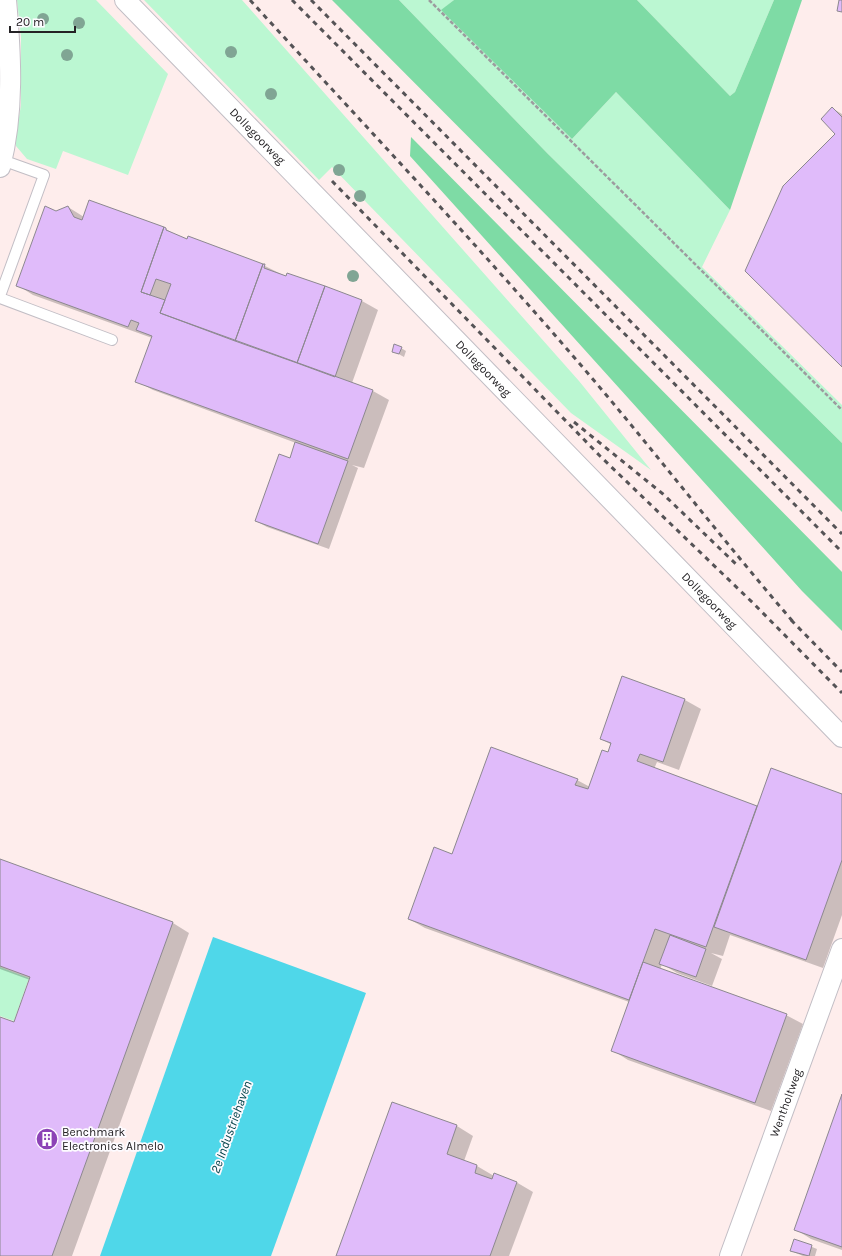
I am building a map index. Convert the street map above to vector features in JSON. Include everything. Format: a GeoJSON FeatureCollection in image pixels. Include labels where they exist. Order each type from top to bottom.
{"type":"FeatureCollection","features":[{"type":"Feature","properties":{"kind":"street"},"geometry":{"type":"LineString","coordinates":[[1,164],[8,117],[11,80],[6,0]]}},
{"type":"Feature","properties":{"kind":"street","name":"Dollegoorweg"},"geometry":{"type":"LineString","coordinates":[[125,0],[842,737]]}},
{"type":"Feature","properties":{"kind":"street","name":"Wentholtweg"},"geometry":{"type":"LineString","coordinates":[[730,1256],[842,949]]}},
{"type":"Feature","properties":{"kind":"lane"},"geometry":{"type":"LineString","coordinates":[[1,164],[44,175],[0,297],[112,340]]}},
{"type":"Feature","properties":{"kind":"path"},"geometry":{"type":"LineString","coordinates":[[429,0],[842,410]]}},
{"type":"Feature","properties":{"kind":"shaded area"},"geometry":{"type":"Polygon","coordinates":[[[0,0],[842,0],[842,1256],[0,1256],[0,0]]]}},
{"type":"Feature","properties":{"kind":"green space"},"geometry":{"type":"Polygon","coordinates":[[[17,0],[96,0],[168,74],[128,175],[63,151],[56,169],[27,159],[16,146],[16,136],[21,105],[21,37],[17,0]]]}},
{"type":"Feature","properties":{"kind":"green space"},"geometry":{"type":"Polygon","coordinates":[[[144,0],[242,0],[579,381],[651,470],[571,413],[332,167],[319,180],[144,0]]]}},
{"type":"Feature","properties":{"kind":"green space"},"geometry":{"type":"Polygon","coordinates":[[[332,0],[399,0],[548,154],[842,443],[842,512],[332,0]]]}},
{"type":"Feature","properties":{"kind":"green space"},"geometry":{"type":"Polygon","coordinates":[[[399,0],[454,0],[442,10],[572,139],[616,92],[730,210],[702,267],[842,405],[842,443],[548,154],[399,0]]]}},
{"type":"Feature","properties":{"kind":"green space"},"geometry":{"type":"Polygon","coordinates":[[[454,0],[637,0],[730,96],[735,92],[774,0],[802,0],[730,210],[616,92],[572,139],[441,10],[454,0]]]}},
{"type":"Feature","properties":{"kind":"green space"},"geometry":{"type":"Polygon","coordinates":[[[637,0],[774,0],[735,92],[730,96],[637,0]]]}},
{"type":"Feature","properties":{"kind":"green space"},"geometry":{"type":"Polygon","coordinates":[[[411,137],[842,572],[842,631],[802,591],[410,156],[411,137]]]}},
{"type":"Feature","properties":{"kind":"green space"},"geometry":{"type":"Polygon","coordinates":[[[0,967],[29,978],[14,1021],[0,1016],[0,967]]]}},
{"type":"Feature","properties":{"kind":"water","name":"2e Industriehaven"},"geometry":{"type":"Polygon","coordinates":[[[213,937],[366,993],[271,1256],[100,1256],[213,937]]]}},
{"type":"Feature","properties":{"kind":"building"},"geometry":{"type":"Polygon","coordinates":[[[839,0],[842,0],[842,12],[837,11],[839,0]]]}},
{"type":"Feature","properties":{"kind":"building"},"geometry":{"type":"Polygon","coordinates":[[[832,107],[842,117],[842,367],[745,271],[783,186],[835,134],[821,119],[832,107]]]}},
{"type":"Feature","properties":{"kind":"building"},"geometry":{"type":"Polygon","coordinates":[[[89,200],[164,227],[141,292],[165,300],[160,313],[373,390],[348,459],[135,382],[152,336],[136,330],[139,323],[131,320],[128,327],[16,286],[45,206],[56,211],[68,206],[74,217],[82,220],[89,200]]]}},
{"type":"Feature","properties":{"kind":"building"},"geometry":{"type":"Polygon","coordinates":[[[164,227],[166,230],[187,239],[188,236],[263,264],[235,341],[160,313],[171,284],[156,279],[150,295],[141,292],[164,227]]]}},
{"type":"Feature","properties":{"kind":"building"},"geometry":{"type":"Polygon","coordinates":[[[263,264],[265,264],[264,268],[286,276],[287,273],[325,286],[297,363],[235,341],[263,264]]]}},
{"type":"Feature","properties":{"kind":"building"},"geometry":{"type":"Polygon","coordinates":[[[325,286],[362,300],[335,377],[297,363],[325,286]]]}},
{"type":"Feature","properties":{"kind":"building"},"geometry":{"type":"Polygon","coordinates":[[[394,344],[402,347],[399,354],[392,352],[394,344]]]}},
{"type":"Feature","properties":{"kind":"building"},"geometry":{"type":"Polygon","coordinates":[[[295,442],[348,461],[318,544],[255,521],[279,454],[290,458],[295,442]]]}},
{"type":"Feature","properties":{"kind":"building"},"geometry":{"type":"Polygon","coordinates":[[[622,676],[685,699],[663,762],[640,754],[637,761],[757,806],[706,947],[655,929],[629,1000],[408,919],[434,847],[452,854],[491,747],[578,779],[575,785],[588,789],[602,750],[608,752],[611,743],[600,739],[622,676]]]}},
{"type":"Feature","properties":{"kind":"building"},"geometry":{"type":"Polygon","coordinates":[[[771,768],[842,794],[842,860],[806,960],[714,927],[771,768]]]}},
{"type":"Feature","properties":{"kind":"building","name":"Benchmark Electronics Almelo"},"geometry":{"type":"Polygon","coordinates":[[[0,859],[173,922],[52,1256],[0,1256],[0,1017],[14,1022],[30,977],[0,966],[0,859]]]}},
{"type":"Feature","properties":{"kind":"building"},"geometry":{"type":"Polygon","coordinates":[[[670,935],[706,949],[696,977],[659,964],[670,935]]]}},
{"type":"Feature","properties":{"kind":"building"},"geometry":{"type":"Polygon","coordinates":[[[643,962],[787,1014],[755,1103],[611,1051],[643,962]]]}},
{"type":"Feature","properties":{"kind":"building"},"geometry":{"type":"Polygon","coordinates":[[[842,1094],[842,1247],[794,1230],[842,1094]]]}},
{"type":"Feature","properties":{"kind":"building"},"geometry":{"type":"Polygon","coordinates":[[[392,1102],[457,1125],[447,1154],[477,1165],[475,1173],[492,1179],[494,1173],[517,1182],[490,1256],[336,1256],[392,1102]]]}},
{"type":"Feature","properties":{"kind":"building"},"geometry":{"type":"Polygon","coordinates":[[[794,1239],[812,1245],[809,1256],[790,1251],[794,1239]]]}},
{"type":"Feature","properties":{"kind":"railway"},"geometry":{"type":"LineString","coordinates":[[250,0],[465,234],[591,377],[743,563],[795,624]]}},
{"type":"Feature","properties":{"kind":"railway"},"geometry":{"type":"LineString","coordinates":[[292,0],[842,552]]}},
{"type":"Feature","properties":{"kind":"railway"},"geometry":{"type":"LineString","coordinates":[[311,0],[842,534]]}},
{"type":"Feature","properties":{"kind":"railway"},"geometry":{"type":"LineString","coordinates":[[332,181],[600,456],[753,603],[842,693]]}},
{"type":"Feature","properties":{"kind":"railway"},"geometry":{"type":"LineString","coordinates":[[574,422],[663,494],[739,567]]}},
{"type":"Feature","properties":{"kind":"railway"},"geometry":{"type":"LineString","coordinates":[[791,620],[842,672]]}},
{"type":"Feature","properties":{"kind":"place","name":"Benchmark Electronics Almelo"},"geometry":{"type":"Point","coordinates":[47,1139]}}]}
